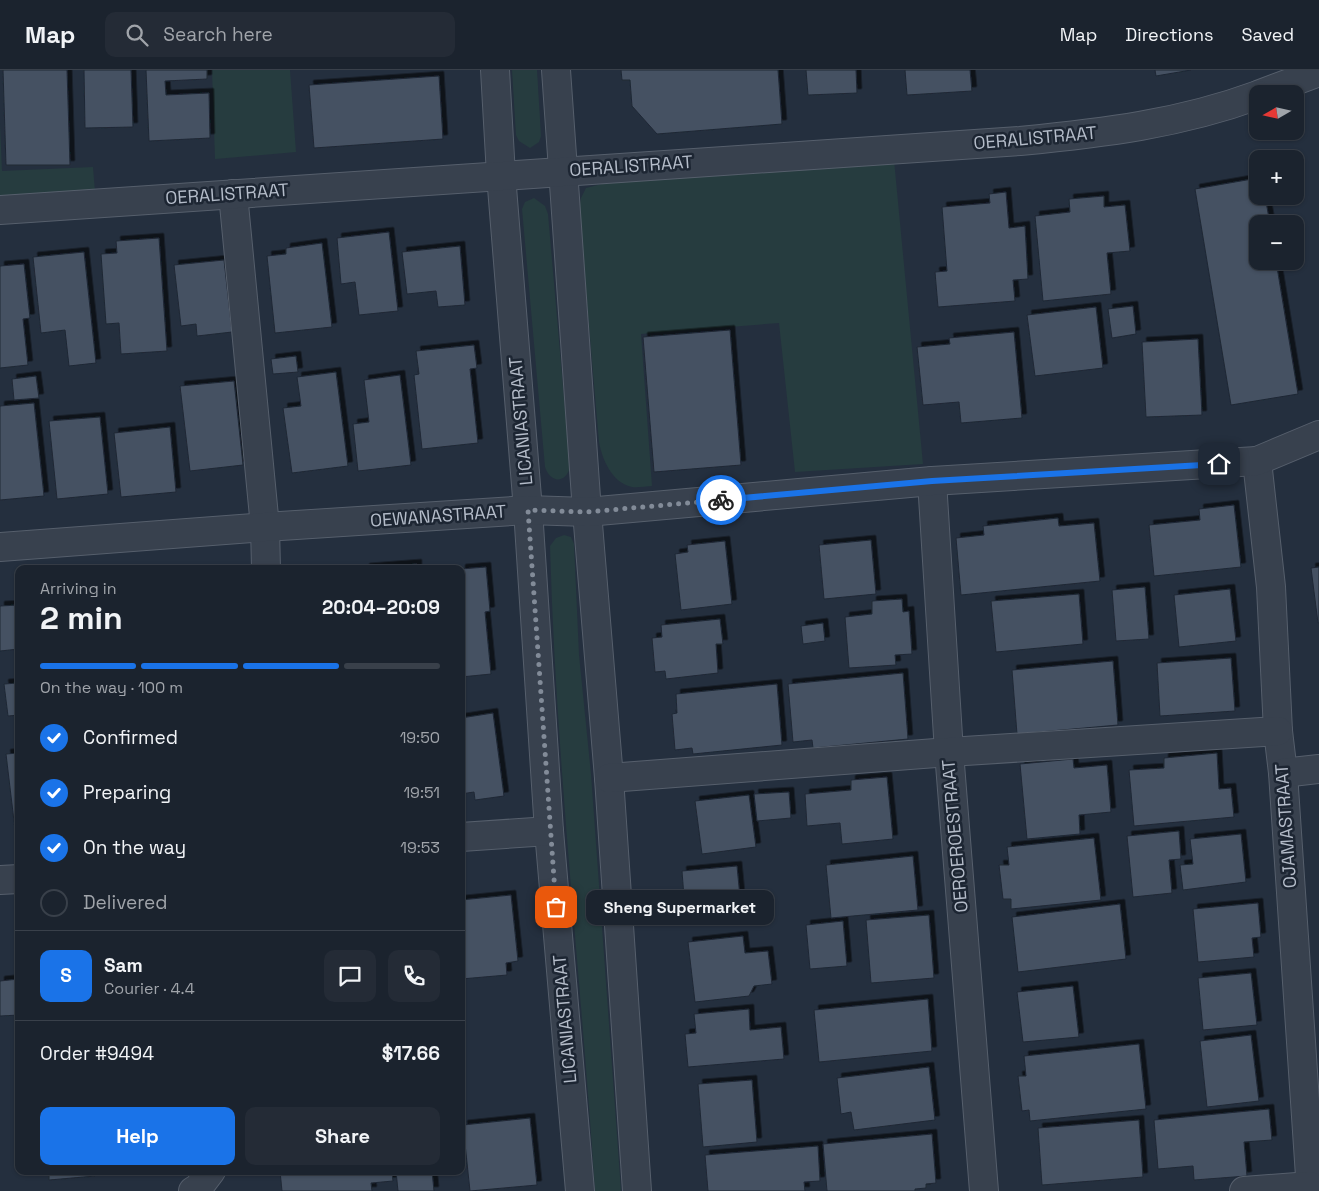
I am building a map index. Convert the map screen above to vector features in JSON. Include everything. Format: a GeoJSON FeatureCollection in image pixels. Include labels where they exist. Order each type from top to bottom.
{"type":"FeatureCollection","features":[{"type":"Feature","properties":{"kind":"street","name":"LICANIASTRAAT"},"geometry":{"type":"LineString","coordinates":[[495,70],[501,175],[528,510],[549,832],[580,1191]]}},
{"type":"Feature","properties":{"kind":"street"},"geometry":{"type":"LineString","coordinates":[[556,70],[587,512],[609,778],[637,1191]]}},
{"type":"Feature","properties":{"kind":"street","name":"OERALISTRAAT"},"geometry":{"type":"LineString","coordinates":[[1284,85],[1319,72]]}},
{"type":"Feature","properties":{"kind":"street","name":"OERALISTRAAT"},"geometry":{"type":"LineString","coordinates":[[0,210],[1020,141],[1092,134],[1168,122],[1222,108],[1249,98]]}},
{"type":"Feature","properties":{"kind":"street"},"geometry":{"type":"LineString","coordinates":[[233,194],[265,527],[266,565]]}},
{"type":"Feature","properties":{"kind":"street","name":"OEWANASTRAAT"},"geometry":{"type":"LineString","coordinates":[[0,547],[528,510],[587,512],[932,481],[1257,462],[1319,435]]}},
{"type":"Feature","properties":{"kind":"street","name":"OJAMASTRAAT"},"geometry":{"type":"LineString","coordinates":[[1257,462],[1271,587],[1278,731],[1283,773],[1310,1188]]}},
{"type":"Feature","properties":{"kind":"street","name":"OEROEROESTRAAT"},"geometry":{"type":"LineString","coordinates":[[932,481],[949,752],[984,1191]]}},
{"type":"Feature","properties":{"kind":"street"},"geometry":{"type":"LineString","coordinates":[[609,778],[949,752],[1278,731]]}},
{"type":"Feature","properties":{"kind":"street"},"geometry":{"type":"LineString","coordinates":[[1283,773],[1319,769]]}},
{"type":"Feature","properties":{"kind":"street"},"geometry":{"type":"LineString","coordinates":[[465,837],[549,832]]}},
{"type":"Feature","properties":{"kind":"street"},"geometry":{"type":"LineString","coordinates":[[0,880],[15,879]]}},
{"type":"Feature","properties":{"kind":"street"},"geometry":{"type":"LineString","coordinates":[[1244,1191],[1310,1188]]}},
{"type":"Feature","properties":{"kind":"green space"},"geometry":{"type":"Polygon","coordinates":[[[212,70],[290,70],[296,152],[215,159],[212,70]]]}},
{"type":"Feature","properties":{"kind":"green space"},"geometry":{"type":"Polygon","coordinates":[[[512,70],[537,70],[541,136],[539,142],[530,148],[519,141],[516,135],[512,70]]]}},
{"type":"Feature","properties":{"kind":"green space"},"geometry":{"type":"Polygon","coordinates":[[[0,123],[2,171],[93,167],[95,192],[0,198],[0,123]]]}},
{"type":"Feature","properties":{"kind":"green space"},"geometry":{"type":"Polygon","coordinates":[[[894,160],[923,464],[795,472],[779,323],[641,334],[652,486],[632,487],[619,481],[605,463],[599,442],[579,210],[581,198],[586,188],[602,184],[894,160]]]}},
{"type":"Feature","properties":{"kind":"green space"},"geometry":{"type":"Polygon","coordinates":[[[534,198],[545,206],[548,214],[570,467],[568,473],[562,479],[554,479],[545,467],[522,209],[525,202],[534,198]]]}},
{"type":"Feature","properties":{"kind":"green space"},"geometry":{"type":"Polygon","coordinates":[[[564,535],[571,537],[574,544],[579,655],[591,774],[621,1191],[595,1191],[563,788],[553,627],[550,546],[556,538],[564,535]]]}},
{"type":"Feature","properties":{"kind":"building"},"geometry":{"type":"Polygon","coordinates":[[[3,70],[67,70],[70,165],[6,165],[3,70]]]}},
{"type":"Feature","properties":{"kind":"building"},"geometry":{"type":"Polygon","coordinates":[[[84,70],[131,70],[133,127],[85,128],[84,70]]]}},
{"type":"Feature","properties":{"kind":"building"},"geometry":{"type":"Polygon","coordinates":[[[146,70],[207,70],[207,79],[165,81],[166,95],[209,93],[210,138],[149,141],[146,70]]]}},
{"type":"Feature","properties":{"kind":"building"},"geometry":{"type":"Polygon","coordinates":[[[621,70],[778,70],[782,124],[657,134],[632,106],[630,80],[622,80],[621,70]]]}},
{"type":"Feature","properties":{"kind":"building"},"geometry":{"type":"Polygon","coordinates":[[[806,70],[856,70],[857,93],[808,95],[806,70]]]}},
{"type":"Feature","properties":{"kind":"building"},"geometry":{"type":"Polygon","coordinates":[[[905,70],[970,70],[972,91],[907,95],[905,70]]]}},
{"type":"Feature","properties":{"kind":"building"},"geometry":{"type":"Polygon","coordinates":[[[1155,70],[1191,70],[1156,76],[1155,70]]]}},
{"type":"Feature","properties":{"kind":"building"},"geometry":{"type":"Polygon","coordinates":[[[439,76],[443,139],[314,148],[309,85],[439,76]]]}},
{"type":"Feature","properties":{"kind":"building"},"geometry":{"type":"Polygon","coordinates":[[[1249,180],[1249,205],[1267,205],[1268,215],[1249,215],[1249,270],[1277,270],[1298,394],[1231,405],[1195,189],[1249,180]]]}},
{"type":"Feature","properties":{"kind":"building"},"geometry":{"type":"Polygon","coordinates":[[[1006,192],[1009,228],[1025,226],[1028,279],[1013,280],[1015,301],[938,307],[935,272],[947,271],[942,207],[990,203],[989,194],[1006,192]]]}},
{"type":"Feature","properties":{"kind":"building"},"geometry":{"type":"Polygon","coordinates":[[[1104,196],[1104,207],[1125,205],[1130,251],[1107,253],[1111,294],[1043,301],[1035,216],[1070,212],[1069,199],[1104,196]]]}},
{"type":"Feature","properties":{"kind":"building"},"geometry":{"type":"Polygon","coordinates":[[[389,232],[398,311],[359,315],[355,282],[341,284],[337,238],[389,232]]]}},
{"type":"Feature","properties":{"kind":"building"},"geometry":{"type":"Polygon","coordinates":[[[159,238],[167,351],[121,354],[119,323],[106,324],[101,254],[117,253],[116,241],[159,238]]]}},
{"type":"Feature","properties":{"kind":"building"},"geometry":{"type":"Polygon","coordinates":[[[322,243],[332,327],[275,333],[267,256],[286,254],[286,248],[322,243]]]}},
{"type":"Feature","properties":{"kind":"building"},"geometry":{"type":"Polygon","coordinates":[[[460,246],[465,305],[438,307],[436,291],[407,294],[402,252],[460,246]]]}},
{"type":"Feature","properties":{"kind":"building"},"geometry":{"type":"Polygon","coordinates":[[[84,252],[96,363],[69,366],[65,330],[41,333],[33,257],[84,252]]]}},
{"type":"Feature","properties":{"kind":"building"},"geometry":{"type":"Polygon","coordinates":[[[224,260],[232,332],[197,336],[196,324],[181,326],[174,265],[224,260]]]}},
{"type":"Feature","properties":{"kind":"building"},"geometry":{"type":"Polygon","coordinates":[[[24,264],[30,318],[23,319],[28,365],[0,368],[0,266],[24,264]]]}},
{"type":"Feature","properties":{"kind":"building"},"geometry":{"type":"Polygon","coordinates":[[[1133,306],[1136,334],[1112,338],[1108,309],[1133,306]]]}},
{"type":"Feature","properties":{"kind":"building"},"geometry":{"type":"Polygon","coordinates":[[[1096,307],[1103,368],[1035,376],[1027,315],[1096,307]]]}},
{"type":"Feature","properties":{"kind":"building"},"geometry":{"type":"Polygon","coordinates":[[[730,330],[741,465],[654,472],[643,337],[730,330]]]}},
{"type":"Feature","properties":{"kind":"building"},"geometry":{"type":"Polygon","coordinates":[[[1014,332],[1022,418],[961,423],[959,402],[923,405],[917,347],[950,344],[949,338],[1014,332]]]}},
{"type":"Feature","properties":{"kind":"building"},"geometry":{"type":"Polygon","coordinates":[[[1198,339],[1202,415],[1146,417],[1142,342],[1198,339]]]}},
{"type":"Feature","properties":{"kind":"building"},"geometry":{"type":"Polygon","coordinates":[[[474,345],[477,368],[470,369],[478,443],[422,449],[414,375],[419,374],[416,351],[474,345]]]}},
{"type":"Feature","properties":{"kind":"building"},"geometry":{"type":"Polygon","coordinates":[[[296,356],[298,372],[273,374],[271,359],[296,356]]]}},
{"type":"Feature","properties":{"kind":"building"},"geometry":{"type":"Polygon","coordinates":[[[336,372],[348,466],[292,473],[283,408],[301,406],[297,377],[336,372]]]}},
{"type":"Feature","properties":{"kind":"building"},"geometry":{"type":"Polygon","coordinates":[[[400,375],[411,465],[358,471],[353,424],[369,422],[364,380],[400,375]]]}},
{"type":"Feature","properties":{"kind":"building"},"geometry":{"type":"Polygon","coordinates":[[[36,376],[39,398],[14,400],[12,379],[36,376]]]}},
{"type":"Feature","properties":{"kind":"building"},"geometry":{"type":"Polygon","coordinates":[[[234,381],[243,465],[190,471],[180,386],[234,381]]]}},
{"type":"Feature","properties":{"kind":"building"},"geometry":{"type":"Polygon","coordinates":[[[34,403],[44,496],[0,500],[0,406],[34,403]]]}},
{"type":"Feature","properties":{"kind":"building"},"geometry":{"type":"Polygon","coordinates":[[[100,417],[108,494],[57,499],[49,421],[100,417]]]}},
{"type":"Feature","properties":{"kind":"building"},"geometry":{"type":"Polygon","coordinates":[[[170,427],[176,492],[121,497],[114,433],[170,427]]]}},
{"type":"Feature","properties":{"kind":"building"},"geometry":{"type":"Polygon","coordinates":[[[1234,505],[1241,567],[1154,576],[1149,525],[1200,520],[1199,509],[1234,505]]]}},
{"type":"Feature","properties":{"kind":"building"},"geometry":{"type":"Polygon","coordinates":[[[1058,518],[1059,526],[1094,523],[1100,581],[961,595],[956,538],[984,535],[983,526],[1058,518]]]}},
{"type":"Feature","properties":{"kind":"building"},"geometry":{"type":"Polygon","coordinates":[[[871,540],[876,594],[824,599],[819,545],[871,540]]]}},
{"type":"Feature","properties":{"kind":"building"},"geometry":{"type":"Polygon","coordinates":[[[725,541],[732,604],[681,610],[675,554],[688,552],[687,545],[725,541]]]}},
{"type":"Feature","properties":{"kind":"building"},"geometry":{"type":"Polygon","coordinates":[[[486,567],[490,611],[485,612],[491,674],[465,677],[465,569],[486,567]]]}},
{"type":"Feature","properties":{"kind":"building"},"geometry":{"type":"Polygon","coordinates":[[[1319,567],[1319,623],[1318,623],[1311,568],[1319,567]]]}},
{"type":"Feature","properties":{"kind":"building"},"geometry":{"type":"Polygon","coordinates":[[[1145,587],[1149,639],[1116,641],[1112,590],[1145,587]]]}},
{"type":"Feature","properties":{"kind":"building"},"geometry":{"type":"Polygon","coordinates":[[[1230,589],[1236,641],[1179,647],[1174,595],[1230,589]]]}},
{"type":"Feature","properties":{"kind":"building"},"geometry":{"type":"Polygon","coordinates":[[[1079,594],[1083,644],[996,652],[991,601],[1079,594]]]}},
{"type":"Feature","properties":{"kind":"building"},"geometry":{"type":"Polygon","coordinates":[[[902,599],[903,612],[909,611],[912,654],[895,655],[896,665],[849,668],[845,617],[872,614],[872,601],[902,599]]]}},
{"type":"Feature","properties":{"kind":"building"},"geometry":{"type":"Polygon","coordinates":[[[15,605],[15,649],[0,651],[0,606],[15,605]]]}},
{"type":"Feature","properties":{"kind":"building"},"geometry":{"type":"Polygon","coordinates":[[[720,619],[723,644],[716,644],[718,673],[666,679],[665,671],[655,672],[652,638],[662,637],[661,625],[720,619]]]}},
{"type":"Feature","properties":{"kind":"building"},"geometry":{"type":"Polygon","coordinates":[[[823,623],[825,641],[803,644],[801,626],[823,623]]]}},
{"type":"Feature","properties":{"kind":"building"},"geometry":{"type":"Polygon","coordinates":[[[1231,658],[1235,711],[1160,716],[1157,663],[1231,658]]]}},
{"type":"Feature","properties":{"kind":"building"},"geometry":{"type":"Polygon","coordinates":[[[1113,661],[1118,725],[1017,734],[1012,670],[1113,661]]]}},
{"type":"Feature","properties":{"kind":"building"},"geometry":{"type":"Polygon","coordinates":[[[903,673],[908,739],[813,748],[812,740],[793,742],[788,684],[903,673]]]}},
{"type":"Feature","properties":{"kind":"building"},"geometry":{"type":"Polygon","coordinates":[[[15,683],[15,715],[8,716],[4,684],[15,683]]]}},
{"type":"Feature","properties":{"kind":"building"},"geometry":{"type":"Polygon","coordinates":[[[777,684],[782,745],[693,754],[692,748],[675,750],[672,714],[677,713],[676,694],[777,684]]]}},
{"type":"Feature","properties":{"kind":"building"},"geometry":{"type":"Polygon","coordinates":[[[493,713],[504,796],[475,800],[474,792],[465,793],[465,717],[493,713]]]}},
{"type":"Feature","properties":{"kind":"building"},"geometry":{"type":"Polygon","coordinates":[[[15,753],[15,829],[6,754],[15,753]]]}},
{"type":"Feature","properties":{"kind":"building"},"geometry":{"type":"Polygon","coordinates":[[[1217,753],[1219,789],[1231,788],[1234,817],[1134,826],[1129,770],[1164,768],[1164,758],[1217,753]]]}},
{"type":"Feature","properties":{"kind":"building"},"geometry":{"type":"Polygon","coordinates":[[[1073,759],[1074,768],[1107,765],[1111,812],[1079,815],[1080,834],[1027,839],[1020,764],[1073,759]]]}},
{"type":"Feature","properties":{"kind":"building"},"geometry":{"type":"Polygon","coordinates":[[[887,777],[893,839],[842,844],[840,823],[807,826],[805,794],[851,790],[851,780],[887,777]]]}},
{"type":"Feature","properties":{"kind":"building"},"geometry":{"type":"Polygon","coordinates":[[[789,792],[791,818],[757,821],[754,794],[789,792]]]}},
{"type":"Feature","properties":{"kind":"building"},"geometry":{"type":"Polygon","coordinates":[[[749,795],[756,847],[702,854],[695,801],[749,795]]]}},
{"type":"Feature","properties":{"kind":"building"},"geometry":{"type":"Polygon","coordinates":[[[1179,831],[1181,859],[1169,860],[1172,893],[1133,897],[1127,836],[1179,831]]]}},
{"type":"Feature","properties":{"kind":"building"},"geometry":{"type":"Polygon","coordinates":[[[1241,834],[1246,882],[1183,890],[1180,865],[1193,864],[1190,839],[1241,834]]]}},
{"type":"Feature","properties":{"kind":"building"},"geometry":{"type":"Polygon","coordinates":[[[1094,838],[1101,900],[1011,909],[1011,899],[1003,899],[999,865],[1009,865],[1007,847],[1094,838]]]}},
{"type":"Feature","properties":{"kind":"building"},"geometry":{"type":"Polygon","coordinates":[[[913,856],[918,910],[831,918],[826,865],[913,856]]]}},
{"type":"Feature","properties":{"kind":"building"},"geometry":{"type":"Polygon","coordinates":[[[737,866],[742,918],[686,923],[682,871],[737,866]]]}},
{"type":"Feature","properties":{"kind":"building"},"geometry":{"type":"Polygon","coordinates":[[[511,895],[518,961],[506,963],[507,975],[465,979],[465,900],[511,895]]]}},
{"type":"Feature","properties":{"kind":"building"},"geometry":{"type":"Polygon","coordinates":[[[1258,903],[1261,937],[1252,938],[1254,957],[1198,962],[1193,909],[1258,903]]]}},
{"type":"Feature","properties":{"kind":"building"},"geometry":{"type":"Polygon","coordinates":[[[1120,904],[1126,959],[1018,972],[1012,917],[1120,904]]]}},
{"type":"Feature","properties":{"kind":"building"},"geometry":{"type":"Polygon","coordinates":[[[929,915],[934,978],[871,983],[866,920],[929,915]]]}},
{"type":"Feature","properties":{"kind":"building"},"geometry":{"type":"Polygon","coordinates":[[[843,921],[847,966],[810,969],[806,925],[843,921]]]}},
{"type":"Feature","properties":{"kind":"building"},"geometry":{"type":"Polygon","coordinates":[[[743,936],[745,953],[768,951],[772,984],[754,986],[749,996],[695,1002],[688,942],[743,936]]]}},
{"type":"Feature","properties":{"kind":"building"},"geometry":{"type":"Polygon","coordinates":[[[1251,973],[1257,1025],[1203,1030],[1198,978],[1251,973]]]}},
{"type":"Feature","properties":{"kind":"building"},"geometry":{"type":"Polygon","coordinates":[[[15,979],[15,1015],[0,1016],[0,981],[15,979]]]}},
{"type":"Feature","properties":{"kind":"building"},"geometry":{"type":"Polygon","coordinates":[[[1073,986],[1079,1037],[1023,1042],[1017,992],[1073,986]]]}},
{"type":"Feature","properties":{"kind":"building"},"geometry":{"type":"Polygon","coordinates":[[[928,999],[932,1051],[819,1062],[814,1010],[928,999]]]}},
{"type":"Feature","properties":{"kind":"building"},"geometry":{"type":"Polygon","coordinates":[[[749,1009],[750,1030],[781,1027],[784,1059],[688,1067],[685,1034],[696,1033],[694,1014],[749,1009]]]}},
{"type":"Feature","properties":{"kind":"building"},"geometry":{"type":"Polygon","coordinates":[[[1251,1035],[1259,1101],[1207,1107],[1200,1041],[1251,1035]]]}},
{"type":"Feature","properties":{"kind":"building"},"geometry":{"type":"Polygon","coordinates":[[[1139,1044],[1146,1109],[1030,1121],[1029,1110],[1022,1111],[1018,1076],[1026,1076],[1024,1056],[1139,1044]]]}},
{"type":"Feature","properties":{"kind":"building"},"geometry":{"type":"Polygon","coordinates":[[[929,1067],[935,1120],[854,1130],[851,1112],[841,1114],[837,1078],[929,1067]]]}},
{"type":"Feature","properties":{"kind":"building"},"geometry":{"type":"Polygon","coordinates":[[[752,1080],[757,1142],[703,1147],[698,1084],[752,1080]]]}},
{"type":"Feature","properties":{"kind":"building"},"geometry":{"type":"Polygon","coordinates":[[[1269,1109],[1272,1140],[1244,1142],[1247,1176],[1194,1180],[1193,1166],[1158,1169],[1154,1120],[1269,1109]]]}},
{"type":"Feature","properties":{"kind":"building"},"geometry":{"type":"Polygon","coordinates":[[[530,1118],[537,1185],[470,1191],[465,1125],[530,1118]]]}},
{"type":"Feature","properties":{"kind":"building"},"geometry":{"type":"Polygon","coordinates":[[[1139,1120],[1143,1177],[1042,1185],[1038,1128],[1139,1120]]]}},
{"type":"Feature","properties":{"kind":"building"},"geometry":{"type":"Polygon","coordinates":[[[932,1134],[936,1183],[926,1184],[926,1188],[915,1189],[915,1191],[827,1191],[823,1144],[932,1134]]]}},
{"type":"Feature","properties":{"kind":"building"},"geometry":{"type":"Polygon","coordinates":[[[818,1146],[820,1181],[804,1182],[805,1191],[708,1191],[705,1155],[818,1146]]]}},
{"type":"Feature","properties":{"kind":"building"},"geometry":{"type":"Polygon","coordinates":[[[49,1175],[95,1175],[95,1176],[49,1180],[49,1175]]]}},
{"type":"Feature","properties":{"kind":"building"},"geometry":{"type":"Polygon","coordinates":[[[280,1175],[392,1175],[393,1181],[371,1183],[372,1191],[282,1191],[280,1175]]]}},
{"type":"Feature","properties":{"kind":"building"},"geometry":{"type":"Polygon","coordinates":[[[396,1175],[432,1175],[434,1191],[398,1191],[396,1175]]]}},
{"type":"Feature","properties":{"kind":"way so far"},"geometry":{"type":"LineString","coordinates":[[556,907],[549,832],[528,510],[587,512],[721,500]]}},
{"type":"Feature","properties":{"kind":"place","name":"Sheng Supermarket"},"geometry":{"type":"Point","coordinates":[556,907]}},
{"type":"Feature","properties":{"kind":"route"},"geometry":{"type":"LineString","coordinates":[[721,500],[932,481],[1219,464]]}}]}
